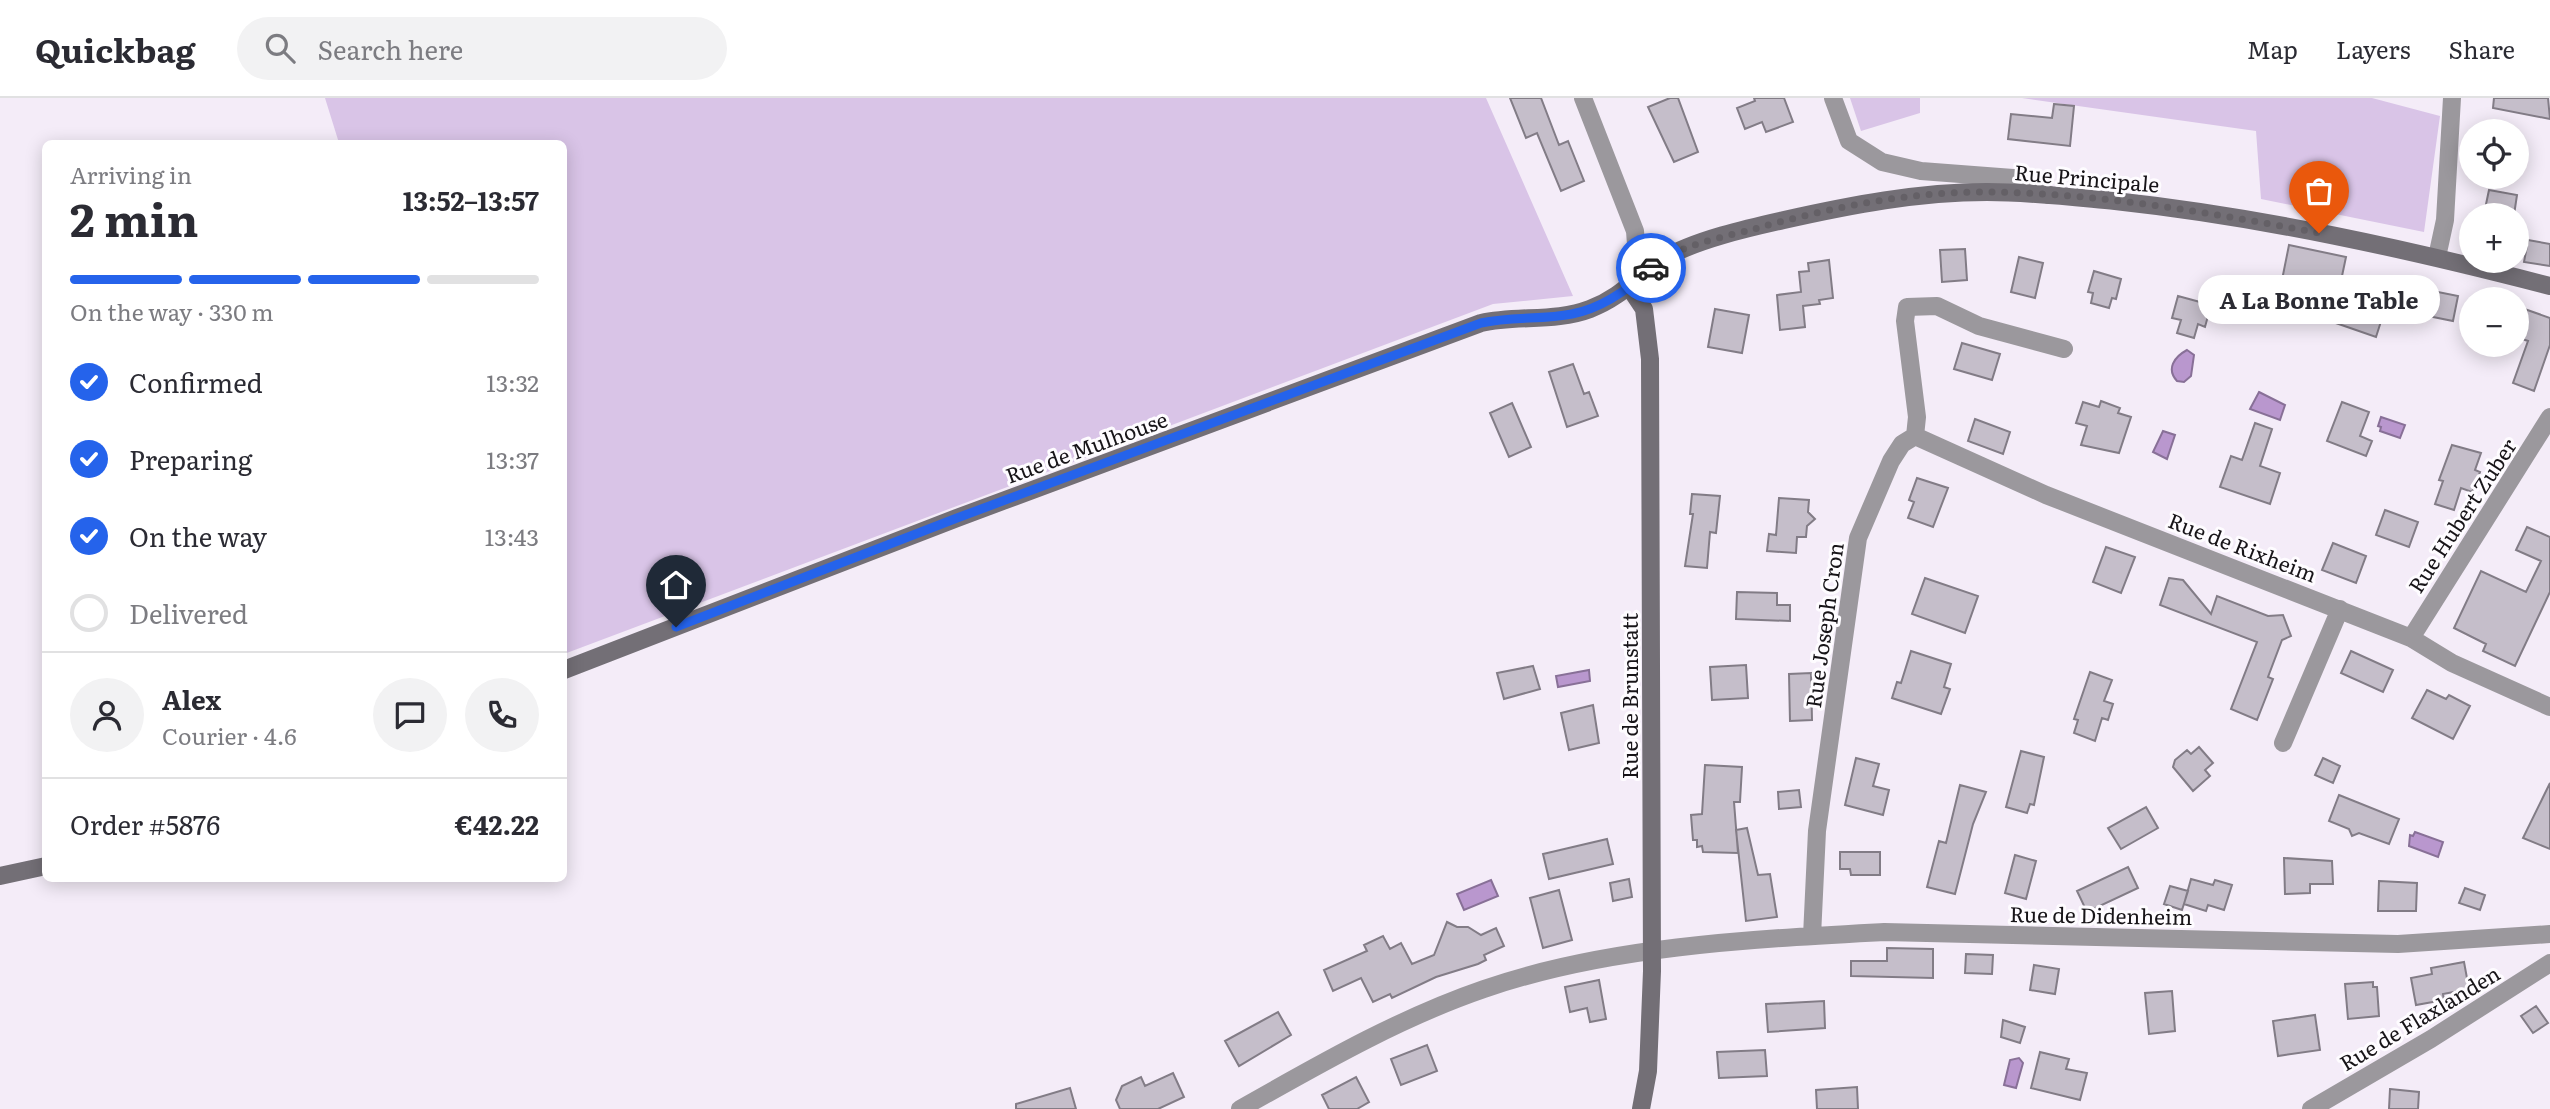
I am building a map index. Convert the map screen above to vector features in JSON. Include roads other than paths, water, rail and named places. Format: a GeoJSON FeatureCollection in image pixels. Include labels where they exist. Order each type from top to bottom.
{"type":"FeatureCollection","features":[{"type":"Feature","properties":{"kind":"main road","name":"Rue Principale"},"geometry":{"type":"LineString","coordinates":[[1630,288],[1653,266],[1679,251],[1781,221],[1884,200],[1988,192],[2049,195],[2222,215],[2437,257],[2550,286]]}},
{"type":"Feature","properties":{"kind":"main road","name":"Rue de Mulhouse"},"geometry":{"type":"LineString","coordinates":[[567,669],[957,518],[1481,323],[1501,318],[1573,314],[1610,300],[1630,288]]}},
{"type":"Feature","properties":{"kind":"main road","name":"Rue de Brunstatt"},"geometry":{"type":"LineString","coordinates":[[1630,288],[1644,309],[1650,359],[1652,953],[1648,1072],[1641,1109]]}},
{"type":"Feature","properties":{"kind":"main road"},"geometry":{"type":"LineString","coordinates":[[0,876],[42,867]]}},
{"type":"Feature","properties":{"kind":"street"},"geometry":{"type":"LineString","coordinates":[[1583,98],[1635,231],[1637,257],[1630,288]]}},
{"type":"Feature","properties":{"kind":"street"},"geometry":{"type":"LineString","coordinates":[[1833,98],[1849,141],[1865,155],[1921,171],[2013,178],[2049,195]]}},
{"type":"Feature","properties":{"kind":"street"},"geometry":{"type":"LineString","coordinates":[[2437,257],[2445,220],[2452,98]]}},
{"type":"Feature","properties":{"kind":"street"},"geometry":{"type":"LineString","coordinates":[[1915,436],[1917,416],[1905,321],[1907,307],[1918,304],[1937,306],[1979,326],[2064,349]]}},
{"type":"Feature","properties":{"kind":"street","name":"Rue Hubert Zuber"},"geometry":{"type":"LineString","coordinates":[[2411,638],[2550,417]]}},
{"type":"Feature","properties":{"kind":"street","name":"Rue de Rixheim"},"geometry":{"type":"LineString","coordinates":[[1915,436],[2046,495],[2411,638],[2452,663],[2550,707]]}},
{"type":"Feature","properties":{"kind":"street","name":"Rue Joseph Cron"},"geometry":{"type":"LineString","coordinates":[[1812,936],[1817,831],[1858,538],[1891,461],[1902,444],[1915,436]]}},
{"type":"Feature","properties":{"kind":"street"},"geometry":{"type":"LineString","coordinates":[[2283,743],[2340,609]]}},
{"type":"Feature","properties":{"kind":"street","name":"Rue de Didenheim"},"geometry":{"type":"LineString","coordinates":[[1240,1109],[1345,1050],[1483,989],[1591,961],[1812,936],[1884,932],[2398,944],[2550,934]]}},
{"type":"Feature","properties":{"kind":"street","name":"Rue de Flaxlanden"},"geometry":{"type":"LineString","coordinates":[[2311,1109],[2431,1039],[2550,964]]}},
{"type":"Feature","properties":{"kind":"place","name":"A La Bonne Table"},"geometry":{"type":"Point","coordinates":[2319,233]}}]}
